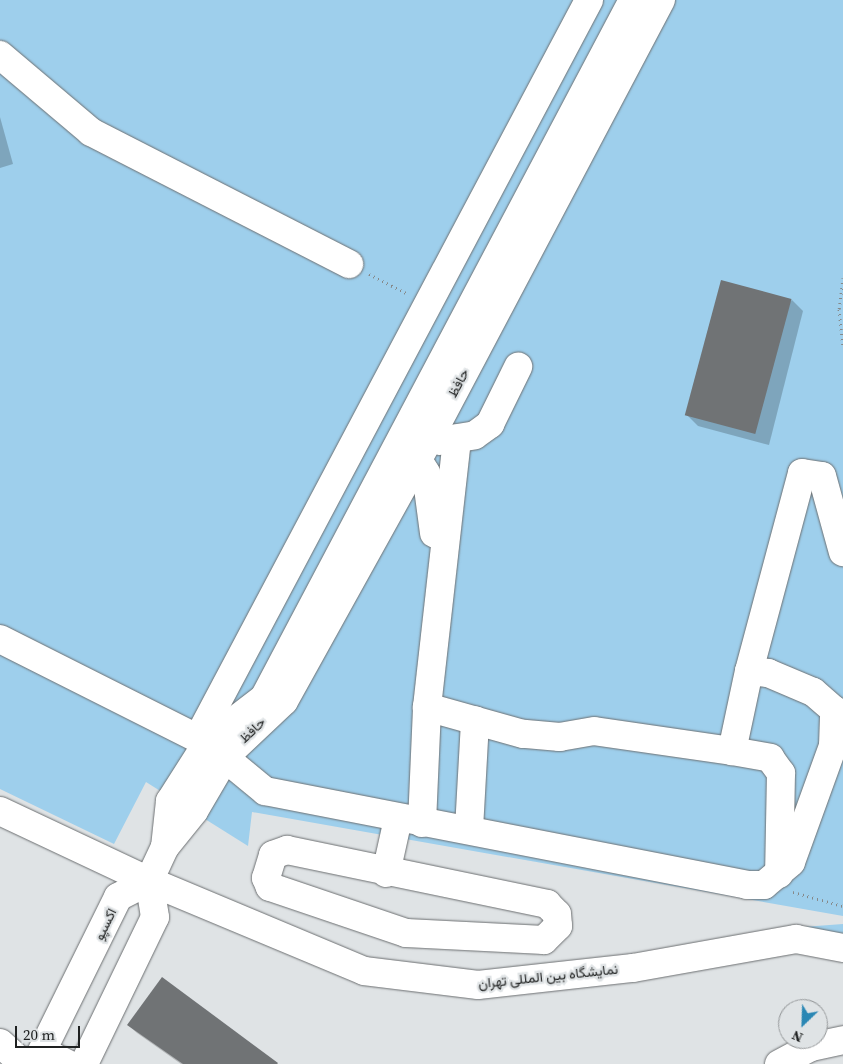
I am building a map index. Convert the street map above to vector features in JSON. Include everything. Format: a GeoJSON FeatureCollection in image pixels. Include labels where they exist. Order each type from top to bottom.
{"type":"FeatureCollection","features":[{"type":"Feature","properties":{"kind":"street"},"geometry":{"type":"LineString","coordinates":[[84,1064],[155,917],[149,881],[164,847],[194,811],[216,744],[589,0]]}},
{"type":"Feature","properties":{"kind":"street","name":"حافظ"},"geometry":{"type":"LineString","coordinates":[[417,444],[633,0]]}},
{"type":"Feature","properties":{"kind":"street","name":"حافظ"},"geometry":{"type":"LineString","coordinates":[[216,744],[264,698],[417,444],[661,0]]}},
{"type":"Feature","properties":{"kind":"street"},"geometry":{"type":"LineString","coordinates":[[0,55],[92,132],[349,264]]}},
{"type":"Feature","properties":{"kind":"street"},"geometry":{"type":"LineString","coordinates":[[439,571],[430,490],[417,444],[457,439],[490,424],[518,368]]}},
{"type":"Feature","properties":{"kind":"street"},"geometry":{"type":"LineString","coordinates":[[386,873],[410,821],[427,707],[439,571],[457,439]]}},
{"type":"Feature","properties":{"kind":"street"},"geometry":{"type":"LineString","coordinates":[[732,751],[748,670],[802,473],[822,476],[843,552]]}},
{"type":"Feature","properties":{"kind":"street"},"geometry":{"type":"LineString","coordinates":[[0,639],[216,744],[265,791],[410,821],[771,879],[791,862],[831,755],[834,710],[813,692],[768,673],[748,670]]}},
{"type":"Feature","properties":{"kind":"street"},"geometry":{"type":"LineString","coordinates":[[427,707],[523,734],[560,738],[594,731],[770,758],[781,773],[771,879]]}},
{"type":"Feature","properties":{"kind":"street"},"geometry":{"type":"LineString","coordinates":[[469,830],[475,720]]}},
{"type":"Feature","properties":{"kind":"street","name":"نمایشگاه بین المللی تهران"},"geometry":{"type":"LineString","coordinates":[[0,811],[149,881],[364,972],[478,985],[633,968],[796,939],[843,948]]}},
{"type":"Feature","properties":{"kind":"street"},"geometry":{"type":"LineString","coordinates":[[287,850],[386,873],[547,904],[557,914],[558,926],[544,940],[406,934],[281,894],[266,878],[272,855],[287,850]]}},
{"type":"Feature","properties":{"kind":"street","name":"اکسپو"},"geometry":{"type":"LineString","coordinates":[[29,1061],[118,897],[149,881]]}},
{"type":"Feature","properties":{"kind":"street"},"geometry":{"type":"LineString","coordinates":[[779,1064],[811,1047],[843,1040]]}},
{"type":"Feature","properties":{"kind":"street"},"geometry":{"type":"LineString","coordinates":[[0,1043],[29,1061],[60,1057],[68,1064]]}},
{"type":"Feature","properties":{"kind":"path"},"geometry":{"type":"LineString","coordinates":[[843,278],[839,309],[843,348]]}},
{"type":"Feature","properties":{"kind":"path"},"geometry":{"type":"LineString","coordinates":[[771,879],[843,906]]}},
{"type":"Feature","properties":{"kind":"shaded area"},"geometry":{"type":"Polygon","coordinates":[[[0,0],[843,0],[843,916],[252,812],[248,846],[146,782],[114,844],[0,789],[0,0]]]}},
{"type":"Feature","properties":{"kind":"shaded area"},"geometry":{"type":"Polygon","coordinates":[[[843,924],[843,939],[789,928],[843,924]]]}},
{"type":"Feature","properties":{"kind":"building"},"geometry":{"type":"Polygon","coordinates":[[[721,280],[792,299],[755,434],[685,415],[721,280]]]}},
{"type":"Feature","properties":{"kind":"building"},"geometry":{"type":"Polygon","coordinates":[[[162,977],[278,1063],[183,1064],[127,1025],[162,977]]]}}]}
